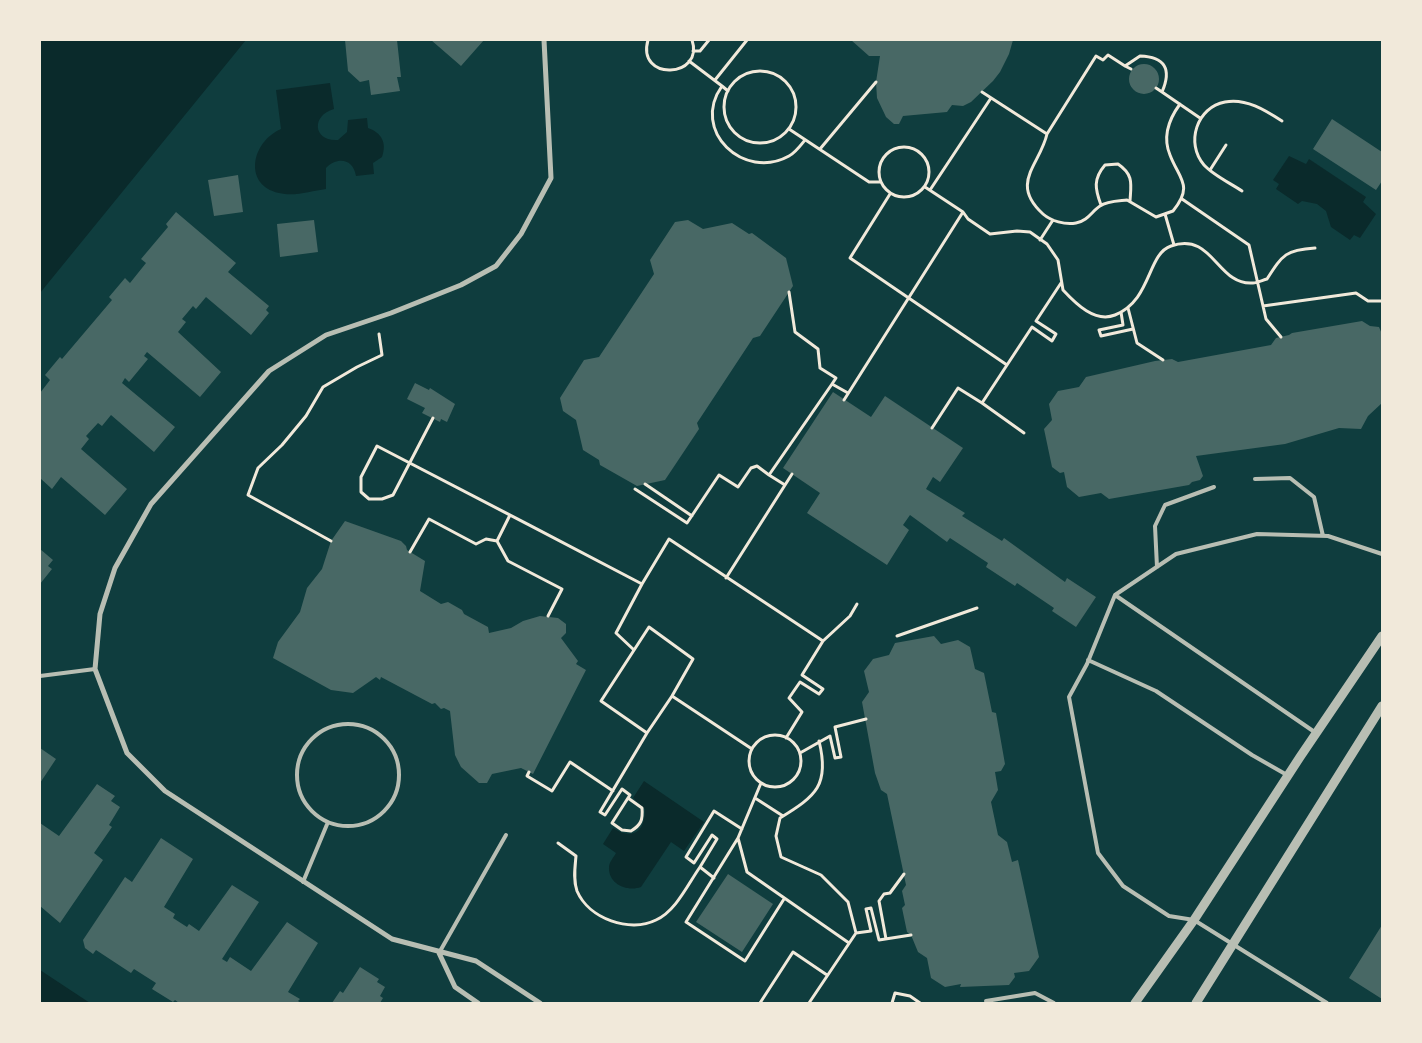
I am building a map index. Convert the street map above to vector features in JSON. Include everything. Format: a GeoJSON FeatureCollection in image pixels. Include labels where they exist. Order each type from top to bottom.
{"type":"FeatureCollection","features":[{"type":"Feature","properties":{"kind":"street"},"geometry":{"type":"LineString","coordinates":[[540,1003],[476,962],[392,939],[165,791],[127,753],[95,668],[100,614],[115,568],[151,504],[269,371],[326,335],[376,318],[461,284],[496,266],[521,234],[551,178],[544,40]]}},
{"type":"Feature","properties":{"kind":"street"},"geometry":{"type":"LineString","coordinates":[[1135,1003],[1194,920],[1382,636]]}},
{"type":"Feature","properties":{"kind":"street"},"geometry":{"type":"LineString","coordinates":[[1196,1003],[1382,706]]}},
{"type":"Feature","properties":{"kind":"street"},"geometry":{"type":"LineString","coordinates":[[439,953],[455,987],[478,1003]]}},
{"type":"Feature","properties":{"kind":"lane"},"geometry":{"type":"LineString","coordinates":[[1255,479],[1290,478],[1314,497],[1323,536]]}},
{"type":"Feature","properties":{"kind":"lane"},"geometry":{"type":"LineString","coordinates":[[1157,567],[1155,526],[1165,505],[1214,488]]}},
{"type":"Feature","properties":{"kind":"lane"},"geometry":{"type":"LineString","coordinates":[[1327,1003],[1194,920],[1169,916],[1123,886],[1098,853],[1069,697],[1088,660],[1116,595],[1176,554],[1257,534],[1323,536],[1382,554]]}},
{"type":"Feature","properties":{"kind":"lane"},"geometry":{"type":"LineString","coordinates":[[1116,595],[1316,733]]}},
{"type":"Feature","properties":{"kind":"lane"},"geometry":{"type":"LineString","coordinates":[[1088,660],[1156,691],[1252,755],[1288,776]]}},
{"type":"Feature","properties":{"kind":"lane"},"geometry":{"type":"LineString","coordinates":[[40,676],[95,668]]}},
{"type":"Feature","properties":{"kind":"lane"},"geometry":{"type":"LineString","coordinates":[[347,724],[364,727],[380,735],[391,747],[398,771],[396,795],[387,808],[375,819],[360,825],[344,826],[328,822],[313,812],[303,799],[298,782],[298,765],[304,749],[315,736],[330,728],[347,724]]}},
{"type":"Feature","properties":{"kind":"lane"},"geometry":{"type":"LineString","coordinates":[[303,882],[328,822]]}},
{"type":"Feature","properties":{"kind":"lane"},"geometry":{"type":"LineString","coordinates":[[439,953],[506,835]]}},
{"type":"Feature","properties":{"kind":"lane"},"geometry":{"type":"LineString","coordinates":[[986,1001],[1035,992],[1054,1003]]}},
{"type":"Feature","properties":{"kind":"path"},"geometry":{"type":"LineString","coordinates":[[648,40],[647,54],[657,67],[672,71],[680,69],[689,61],[693,51],[692,40]]}},
{"type":"Feature","properties":{"kind":"path"},"geometry":{"type":"LineString","coordinates":[[693,51],[700,51],[709,40]]}},
{"type":"Feature","properties":{"kind":"path"},"geometry":{"type":"LineString","coordinates":[[715,80],[747,40]]}},
{"type":"Feature","properties":{"kind":"path"},"geometry":{"type":"LineString","coordinates":[[1131,69],[1108,55],[1103,60],[1096,56],[1046,134],[1044,145],[1033,163],[1028,179],[1028,193],[1036,207],[1052,220],[1060,223],[1077,224],[1091,216],[1101,205],[1116,201],[1130,201],[1156,217],[1174,211],[1185,192],[1183,181],[1170,155],[1167,127],[1180,104]]}},
{"type":"Feature","properties":{"kind":"path"},"geometry":{"type":"LineString","coordinates":[[1125,66],[1140,56],[1153,56],[1164,65],[1168,78],[1162,92]]}},
{"type":"Feature","properties":{"kind":"path"},"geometry":{"type":"LineString","coordinates":[[689,61],[728,91]]}},
{"type":"Feature","properties":{"kind":"path"},"geometry":{"type":"LineString","coordinates":[[757,71],[768,72],[780,77],[794,95],[796,107],[794,119],[780,137],[770,142],[758,143],[746,140],[736,134],[727,119],[725,102],[728,91],[735,81],[745,74],[757,71]]}},
{"type":"Feature","properties":{"kind":"path"},"geometry":{"type":"LineString","coordinates":[[820,150],[876,82]]}},
{"type":"Feature","properties":{"kind":"path"},"geometry":{"type":"LineString","coordinates":[[722,86],[714,97],[711,122],[721,142],[749,162],[769,164],[791,156],[805,140]]}},
{"type":"Feature","properties":{"kind":"path"},"geometry":{"type":"LineString","coordinates":[[1156,88],[1200,118]]}},
{"type":"Feature","properties":{"kind":"path"},"geometry":{"type":"LineString","coordinates":[[982,92],[1046,134]]}},
{"type":"Feature","properties":{"kind":"path"},"geometry":{"type":"LineString","coordinates":[[930,190],[991,98]]}},
{"type":"Feature","properties":{"kind":"path"},"geometry":{"type":"LineString","coordinates":[[1242,191],[1210,170],[1200,159],[1195,146],[1194,134],[1200,118],[1212,106],[1225,102],[1239,102],[1254,105],[1282,121]]}},
{"type":"Feature","properties":{"kind":"path"},"geometry":{"type":"LineString","coordinates":[[788,129],[870,182],[880,182]]}},
{"type":"Feature","properties":{"kind":"path"},"geometry":{"type":"LineString","coordinates":[[1210,170],[1226,145]]}},
{"type":"Feature","properties":{"kind":"path"},"geometry":{"type":"LineString","coordinates":[[897,148],[914,149],[926,161],[928,178],[925,187],[913,196],[906,198],[890,194],[880,182],[879,166],[883,158],[897,148]]}},
{"type":"Feature","properties":{"kind":"path"},"geometry":{"type":"LineString","coordinates":[[1101,205],[1095,189],[1097,174],[1105,165],[1118,164],[1128,171],[1131,183],[1130,201]]}},
{"type":"Feature","properties":{"kind":"path"},"geometry":{"type":"LineString","coordinates":[[925,187],[963,212],[968,219],[990,234],[1018,231],[1030,232],[1047,244],[1058,260],[1063,290],[1089,313],[1107,318],[1128,308],[1141,295],[1156,260],[1168,247],[1182,243],[1198,246],[1211,255],[1220,268],[1235,279],[1252,284],[1268,279],[1278,262],[1292,250],[1315,248]]}},
{"type":"Feature","properties":{"kind":"path"},"geometry":{"type":"LineString","coordinates":[[890,194],[850,258],[1007,365]]}},
{"type":"Feature","properties":{"kind":"path"},"geometry":{"type":"LineString","coordinates":[[1182,199],[1249,245],[1266,319],[1281,337]]}},
{"type":"Feature","properties":{"kind":"path"},"geometry":{"type":"LineString","coordinates":[[844,400],[963,212]]}},
{"type":"Feature","properties":{"kind":"path"},"geometry":{"type":"LineString","coordinates":[[1165,214],[1174,245]]}},
{"type":"Feature","properties":{"kind":"path"},"geometry":{"type":"LineString","coordinates":[[1040,240],[1052,220]]}},
{"type":"Feature","properties":{"kind":"path"},"geometry":{"type":"LineString","coordinates":[[982,403],[1032,327],[1052,341],[1056,334],[1036,321],[1061,282]]}},
{"type":"Feature","properties":{"kind":"path"},"geometry":{"type":"LineString","coordinates":[[769,475],[836,378],[820,368],[818,349],[795,332],[789,292]]}},
{"type":"Feature","properties":{"kind":"path"},"geometry":{"type":"LineString","coordinates":[[1263,306],[1356,293],[1368,301],[1382,301]]}},
{"type":"Feature","properties":{"kind":"path"},"geometry":{"type":"LineString","coordinates":[[1128,308],[1137,343],[1163,360]]}},
{"type":"Feature","properties":{"kind":"path"},"geometry":{"type":"LineString","coordinates":[[1120,312],[1123,325],[1100,330],[1101,336],[1134,329]]}},
{"type":"Feature","properties":{"kind":"path"},"geometry":{"type":"LineString","coordinates":[[331,541],[248,495],[258,468],[282,445],[306,416],[323,387],[382,355],[376,318]]}},
{"type":"Feature","properties":{"kind":"path"},"geometry":{"type":"LineString","coordinates":[[832,384],[848,394]]}},
{"type":"Feature","properties":{"kind":"path"},"geometry":{"type":"LineString","coordinates":[[932,428],[958,388],[1024,433]]}},
{"type":"Feature","properties":{"kind":"path"},"geometry":{"type":"LineString","coordinates":[[433,418],[410,463],[393,495],[382,499],[369,499],[362,492],[361,477],[377,446],[410,463],[510,515],[642,584]]}},
{"type":"Feature","properties":{"kind":"path"},"geometry":{"type":"LineString","coordinates":[[635,489],[686,523],[719,475],[738,487],[751,468],[757,466],[785,485]]}},
{"type":"Feature","properties":{"kind":"path"},"geometry":{"type":"LineString","coordinates":[[726,578],[792,474]]}},
{"type":"Feature","properties":{"kind":"path"},"geometry":{"type":"LineString","coordinates":[[644,484],[692,516]]}},
{"type":"Feature","properties":{"kind":"path"},"geometry":{"type":"LineString","coordinates":[[497,541],[510,515]]}},
{"type":"Feature","properties":{"kind":"path"},"geometry":{"type":"LineString","coordinates":[[410,552],[429,519],[476,544],[486,539],[497,541]]}},
{"type":"Feature","properties":{"kind":"path"},"geometry":{"type":"LineString","coordinates":[[634,650],[616,633],[669,539],[823,641]]}},
{"type":"Feature","properties":{"kind":"path"},"geometry":{"type":"LineString","coordinates":[[497,541],[508,561],[562,589],[548,616]]}},
{"type":"Feature","properties":{"kind":"path"},"geometry":{"type":"LineString","coordinates":[[786,738],[802,712],[789,698],[800,682],[819,694],[823,689],[802,674],[823,641],[850,616],[857,604]]}},
{"type":"Feature","properties":{"kind":"path"},"geometry":{"type":"LineString","coordinates":[[897,636],[978,608]]}},
{"type":"Feature","properties":{"kind":"path"},"geometry":{"type":"LineString","coordinates":[[628,798],[642,808],[640,826],[631,832],[622,830],[612,823],[628,798],[630,796],[622,789],[606,815],[600,812],[693,659],[649,628],[601,701],[647,733]]}},
{"type":"Feature","properties":{"kind":"path"},"geometry":{"type":"LineString","coordinates":[[672,696],[752,749]]}},
{"type":"Feature","properties":{"kind":"path"},"geometry":{"type":"LineString","coordinates":[[800,753],[830,736],[835,758],[841,757],[835,727],[866,719]]}},
{"type":"Feature","properties":{"kind":"path"},"geometry":{"type":"LineString","coordinates":[[773,735],[786,738],[796,746],[800,753],[800,770],[790,783],[774,788],[761,783],[752,774],[749,766],[752,749],[765,737],[773,735]]}},
{"type":"Feature","properties":{"kind":"path"},"geometry":{"type":"LineString","coordinates":[[809,1003],[856,933],[848,902],[821,875],[781,857],[776,836],[780,818],[808,800],[821,783],[824,763],[819,741]]}},
{"type":"Feature","properties":{"kind":"path"},"geometry":{"type":"LineString","coordinates":[[529,772],[527,776],[552,791],[570,762],[613,791]]}},
{"type":"Feature","properties":{"kind":"path"},"geometry":{"type":"LineString","coordinates":[[761,783],[738,838],[686,922],[745,961],[784,898]]}},
{"type":"Feature","properties":{"kind":"path"},"geometry":{"type":"LineString","coordinates":[[755,798],[783,816]]}},
{"type":"Feature","properties":{"kind":"path"},"geometry":{"type":"LineString","coordinates":[[558,843],[576,856],[574,872],[577,891],[592,909],[611,922],[636,925],[657,920],[672,907],[700,867],[717,839],[712,835],[694,862],[686,857],[714,811],[742,829]]}},
{"type":"Feature","properties":{"kind":"path"},"geometry":{"type":"LineString","coordinates":[[738,838],[747,872],[850,943]]}},
{"type":"Feature","properties":{"kind":"path"},"geometry":{"type":"LineString","coordinates":[[700,867],[714,878]]}},
{"type":"Feature","properties":{"kind":"path"},"geometry":{"type":"LineString","coordinates":[[886,939],[879,901],[884,894],[890,893],[904,874]]}},
{"type":"Feature","properties":{"kind":"path"},"geometry":{"type":"LineString","coordinates":[[856,933],[871,931],[866,909],[871,908],[879,940],[911,934]]}},
{"type":"Feature","properties":{"kind":"path"},"geometry":{"type":"LineString","coordinates":[[760,1003],[793,952],[828,975]]}},
{"type":"Feature","properties":{"kind":"path"},"geometry":{"type":"LineString","coordinates":[[892,1003],[895,993],[910,996],[920,1003]]}},
{"type":"Feature","properties":{"kind":"water"},"geometry":{"type":"Polygon","coordinates":[[[40,40],[246,40],[40,293],[40,40]]]}},
{"type":"Feature","properties":{"kind":"water"},"geometry":{"type":"Polygon","coordinates":[[[330,83],[334,109],[326,112],[318,122],[320,133],[330,140],[338,140],[347,132],[348,120],[367,118],[368,128],[380,136],[384,147],[382,157],[373,163],[374,174],[356,176],[352,166],[344,161],[340,161],[330,164],[326,168],[326,189],[285,194],[268,188],[260,181],[256,173],[255,163],[263,143],[281,129],[276,90],[330,83]]]}},
{"type":"Feature","properties":{"kind":"water"},"geometry":{"type":"Polygon","coordinates":[[[1289,156],[1306,164],[1309,159],[1366,197],[1363,202],[1376,214],[1360,238],[1354,235],[1350,240],[1331,227],[1326,211],[1317,204],[1302,201],[1298,204],[1276,189],[1279,184],[1273,180],[1289,156]]]}},
{"type":"Feature","properties":{"kind":"water"},"geometry":{"type":"Polygon","coordinates":[[[644,781],[704,822],[684,851],[671,842],[641,887],[630,888],[619,885],[612,878],[609,865],[616,853],[603,844],[613,828],[620,832],[632,834],[640,828],[643,823],[645,809],[633,798],[644,781]]]}},
{"type":"Feature","properties":{"kind":"water"},"geometry":{"type":"Polygon","coordinates":[[[40,970],[90,1003],[40,1003],[40,970]]]}},
{"type":"Feature","properties":{"kind":"building"},"geometry":{"type":"Polygon","coordinates":[[[345,40],[397,40],[401,77],[397,77],[400,91],[371,95],[369,80],[360,82],[348,71],[345,40]]]}},
{"type":"Feature","properties":{"kind":"building"},"geometry":{"type":"Polygon","coordinates":[[[431,40],[484,40],[461,66],[431,40]]]}},
{"type":"Feature","properties":{"kind":"building"},"geometry":{"type":"Polygon","coordinates":[[[851,40],[1013,40],[1009,54],[1000,72],[971,102],[963,106],[952,105],[947,112],[903,116],[899,124],[894,124],[886,117],[877,98],[876,82],[880,56],[869,56],[851,40]]]}},
{"type":"Feature","properties":{"kind":"building"},"geometry":{"type":"Polygon","coordinates":[[[1144,64],[1155,68],[1159,79],[1155,90],[1144,94],[1133,90],[1129,79],[1133,68],[1144,64]]]}},
{"type":"Feature","properties":{"kind":"building"},"geometry":{"type":"Polygon","coordinates":[[[1332,119],[1382,152],[1382,181],[1376,190],[1313,149],[1332,119]]]}},
{"type":"Feature","properties":{"kind":"building"},"geometry":{"type":"Polygon","coordinates":[[[238,175],[243,212],[214,216],[208,180],[238,175]]]}},
{"type":"Feature","properties":{"kind":"building"},"geometry":{"type":"Polygon","coordinates":[[[176,212],[236,263],[228,272],[269,306],[266,310],[269,313],[251,335],[206,297],[196,309],[193,306],[182,319],[186,322],[178,332],[221,372],[200,397],[147,352],[144,356],[148,359],[129,382],[125,378],[122,383],[175,427],[154,452],[111,415],[102,426],[98,423],[86,436],[89,439],[81,449],[127,489],[105,515],[61,477],[52,489],[40,478],[40,393],[50,380],[45,375],[60,357],[62,359],[112,300],[109,297],[125,278],[130,283],[146,263],[141,259],[168,227],[166,224],[176,212]]]}},
{"type":"Feature","properties":{"kind":"building"},"geometry":{"type":"Polygon","coordinates":[[[314,220],[318,252],[280,257],[277,224],[314,220]]]}},
{"type":"Feature","properties":{"kind":"building"},"geometry":{"type":"Polygon","coordinates":[[[688,220],[703,229],[732,223],[749,234],[752,233],[786,258],[793,286],[760,336],[753,338],[697,423],[699,429],[665,480],[637,486],[600,465],[599,460],[583,450],[576,420],[563,411],[560,398],[584,360],[599,357],[654,274],[650,260],[675,222],[688,220]]]}},
{"type":"Feature","properties":{"kind":"building"},"geometry":{"type":"Polygon","coordinates":[[[1362,321],[1370,326],[1379,327],[1382,334],[1382,403],[1368,416],[1361,429],[1339,428],[1285,444],[1196,456],[1203,476],[1200,480],[1189,485],[1109,499],[1101,493],[1079,497],[1067,487],[1064,472],[1060,473],[1052,467],[1044,429],[1052,420],[1049,404],[1058,391],[1079,387],[1086,377],[1155,361],[1172,359],[1178,362],[1271,345],[1276,338],[1292,333],[1362,321]]]}},
{"type":"Feature","properties":{"kind":"building"},"geometry":{"type":"Polygon","coordinates":[[[415,383],[429,390],[430,388],[455,404],[447,422],[441,419],[440,422],[422,413],[425,408],[407,399],[415,383]]]}},
{"type":"Feature","properties":{"kind":"building"},"geometry":{"type":"Polygon","coordinates":[[[833,392],[871,417],[885,396],[963,448],[940,482],[933,477],[926,489],[965,513],[962,516],[1002,541],[1004,538],[1065,582],[1067,578],[1096,597],[1076,627],[1052,611],[1054,608],[1017,583],[1015,586],[986,567],[988,563],[950,538],[947,542],[910,515],[903,525],[909,530],[887,565],[807,513],[820,493],[783,468],[833,392]]]}},
{"type":"Feature","properties":{"kind":"building"},"geometry":{"type":"Polygon","coordinates":[[[345,521],[401,541],[407,550],[425,561],[420,591],[441,604],[448,602],[462,610],[464,614],[488,627],[489,633],[511,628],[523,621],[540,616],[558,618],[566,624],[566,633],[561,638],[578,661],[576,664],[586,670],[533,774],[521,768],[492,774],[487,783],[479,783],[461,767],[455,755],[450,711],[444,708],[441,709],[435,703],[432,704],[381,677],[380,680],[376,677],[353,693],[331,690],[273,658],[278,642],[300,612],[307,588],[322,569],[331,541],[345,521]]]}},
{"type":"Feature","properties":{"kind":"building"},"geometry":{"type":"Polygon","coordinates":[[[40,549],[53,560],[48,566],[52,569],[40,584],[40,549]]]}},
{"type":"Feature","properties":{"kind":"building"},"geometry":{"type":"Polygon","coordinates":[[[934,636],[941,644],[958,640],[970,647],[975,669],[984,673],[992,712],[996,713],[1005,764],[1001,771],[995,772],[998,790],[991,802],[998,835],[1007,842],[1012,862],[1018,860],[1039,957],[1029,971],[1014,973],[1015,977],[1009,985],[960,987],[961,984],[945,987],[931,978],[927,958],[918,952],[911,935],[907,932],[902,908],[905,905],[902,891],[906,885],[887,794],[881,790],[875,773],[862,702],[869,692],[864,671],[873,659],[889,655],[895,643],[934,636]]]}},
{"type":"Feature","properties":{"kind":"building"},"geometry":{"type":"Polygon","coordinates":[[[40,748],[56,759],[40,783],[40,748]]]}},
{"type":"Feature","properties":{"kind":"building"},"geometry":{"type":"Polygon","coordinates":[[[97,784],[115,796],[111,801],[120,807],[109,825],[112,827],[94,853],[103,860],[60,923],[40,906],[40,823],[59,836],[97,784]]]}},
{"type":"Feature","properties":{"kind":"building"},"geometry":{"type":"Polygon","coordinates":[[[161,838],[193,859],[164,907],[175,914],[173,918],[187,927],[189,924],[199,931],[232,885],[259,902],[222,959],[227,962],[230,957],[251,971],[287,922],[318,943],[288,992],[300,999],[298,1001],[301,1003],[179,1003],[175,1000],[173,1002],[152,989],[156,983],[134,969],[131,973],[96,950],[93,954],[85,948],[83,940],[125,877],[132,882],[161,838]]]}},
{"type":"Feature","properties":{"kind":"building"},"geometry":{"type":"Polygon","coordinates":[[[728,874],[773,904],[742,952],[696,922],[728,874]]]}},
{"type":"Feature","properties":{"kind":"building"},"geometry":{"type":"Polygon","coordinates":[[[1382,925],[1382,999],[1349,978],[1382,925]]]}},
{"type":"Feature","properties":{"kind":"building"},"geometry":{"type":"Polygon","coordinates":[[[360,967],[379,979],[377,982],[385,987],[380,996],[383,998],[380,1003],[332,1003],[340,991],[343,993],[360,967]]]}}]}
